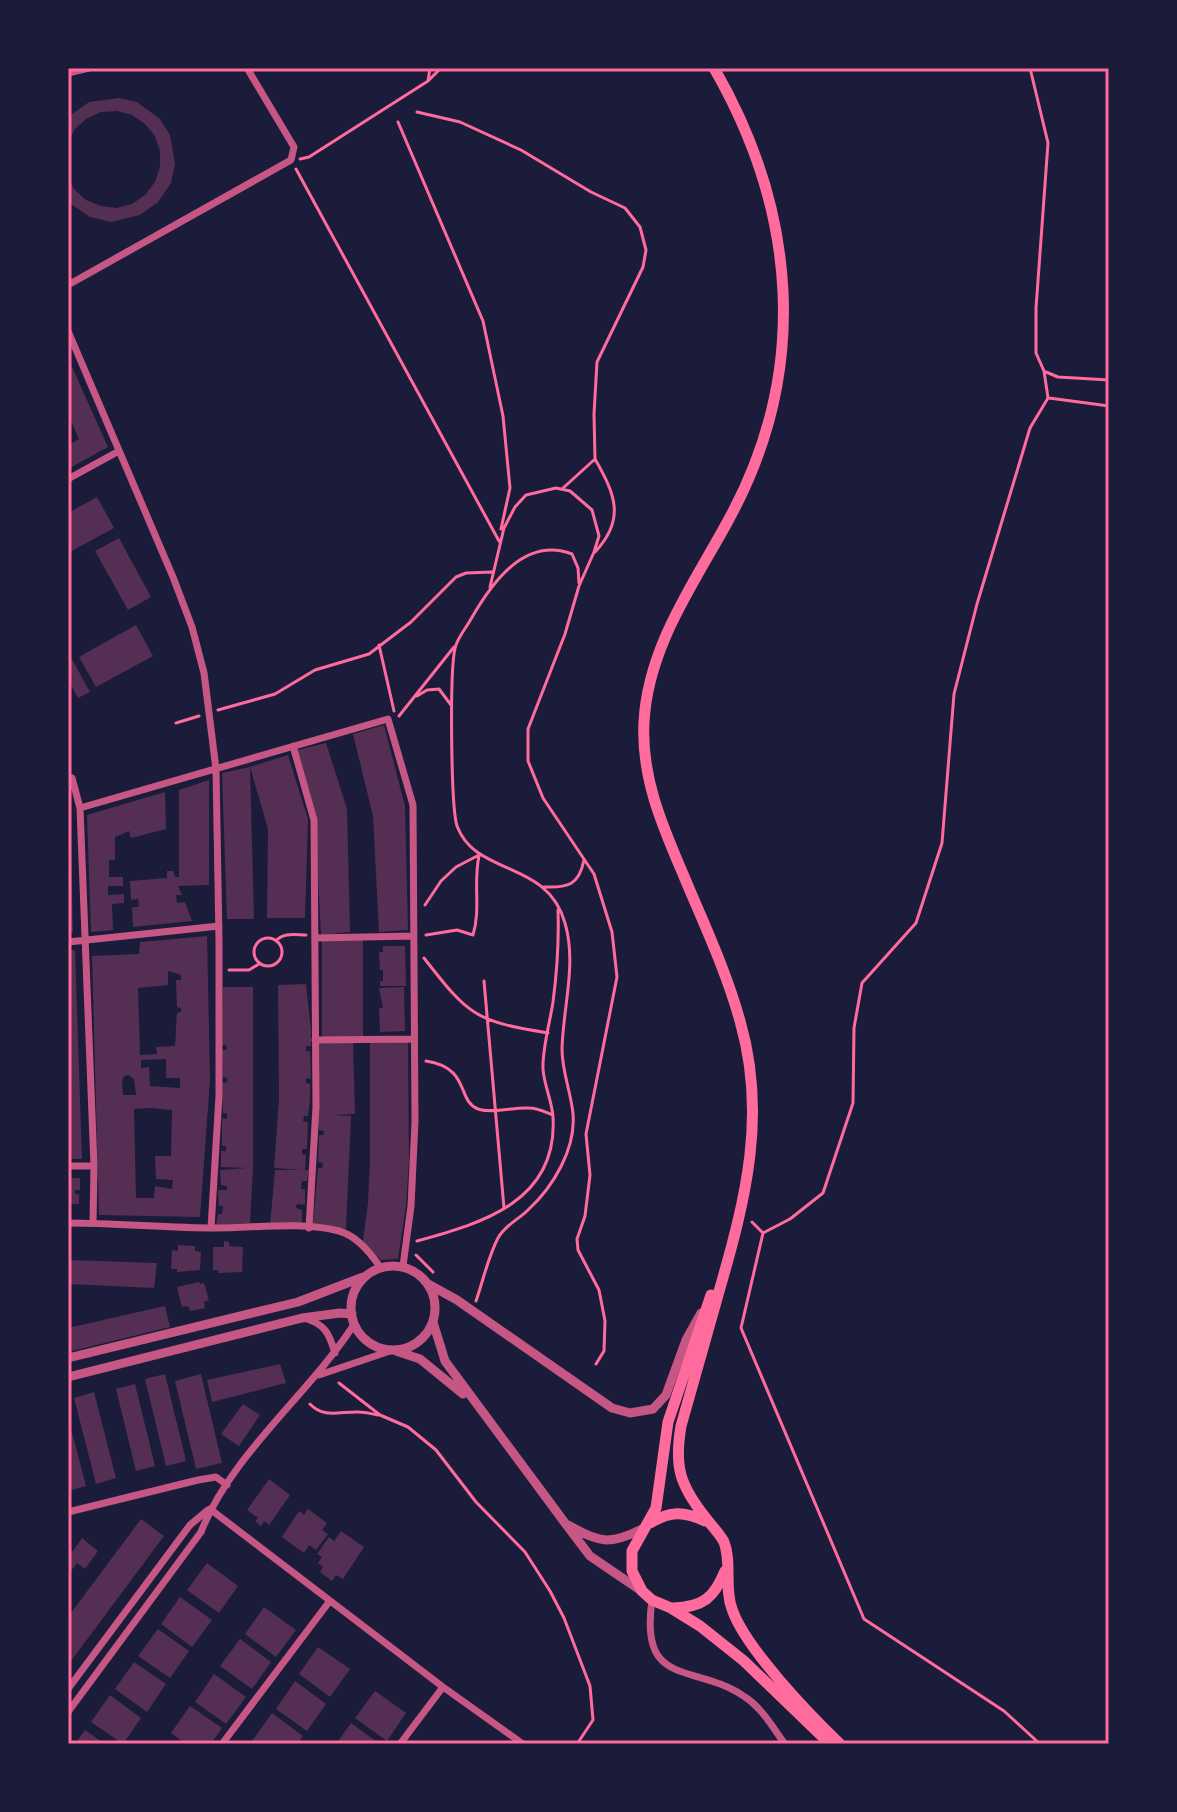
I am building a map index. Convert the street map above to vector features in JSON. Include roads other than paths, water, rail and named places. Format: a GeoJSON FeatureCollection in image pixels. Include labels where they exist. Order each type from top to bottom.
{"type":"FeatureCollection","features":[{"type":"Feature","properties":{"kind":"main road"},"geometry":{"type":"LineString","coordinates":[[714,68],[732,100],[759,163],[777,233],[785,293],[783,356],[769,419],[752,470],[732,515],[670,624],[652,673],[644,718],[643,746],[658,815],[718,956],[740,1020],[751,1068],[753,1107],[752,1157],[741,1216],[677,1449],[679,1472],[685,1490],[724,1543],[732,1609],[740,1627],[793,1694],[840,1744]]}},
{"type":"Feature","properties":{"kind":"main road"},"geometry":{"type":"LineString","coordinates":[[741,1216],[668,1422],[656,1508],[632,1551],[632,1571],[647,1596],[700,1626],[744,1661],[831,1744]]}},
{"type":"Feature","properties":{"kind":"main road"},"geometry":{"type":"LineString","coordinates":[[644,1527],[664,1514],[687,1513],[709,1523]]}},
{"type":"Feature","properties":{"kind":"main road"},"geometry":{"type":"LineString","coordinates":[[671,1608],[689,1608],[702,1603],[717,1590],[727,1567]]}},
{"type":"Feature","properties":{"kind":"street"},"geometry":{"type":"LineString","coordinates":[[68,73],[89,68]]}},
{"type":"Feature","properties":{"kind":"street"},"geometry":{"type":"LineString","coordinates":[[68,285],[291,160],[294,147],[247,68]]}},
{"type":"Feature","properties":{"kind":"street"},"geometry":{"type":"LineString","coordinates":[[68,331],[173,577],[192,627],[204,673],[216,769],[219,926],[219,1096],[211,1228]]}},
{"type":"Feature","properties":{"kind":"street"},"geometry":{"type":"LineString","coordinates":[[68,479],[119,451]]}},
{"type":"Feature","properties":{"kind":"street"},"geometry":{"type":"LineString","coordinates":[[80,808],[388,719],[413,805],[418,936],[412,1192],[403,1266]]}},
{"type":"Feature","properties":{"kind":"street"},"geometry":{"type":"LineString","coordinates":[[293,746],[314,820],[316,1107],[309,1228]]}},
{"type":"Feature","properties":{"kind":"street"},"geometry":{"type":"LineString","coordinates":[[72,778],[80,808],[94,1166],[93,1223]]}},
{"type":"Feature","properties":{"kind":"street"},"geometry":{"type":"LineString","coordinates":[[68,942],[219,926]]}},
{"type":"Feature","properties":{"kind":"street"},"geometry":{"type":"LineString","coordinates":[[315,938],[418,936]]}},
{"type":"Feature","properties":{"kind":"street"},"geometry":{"type":"LineString","coordinates":[[315,1040],[414,1039]]}},
{"type":"Feature","properties":{"kind":"street"},"geometry":{"type":"LineString","coordinates":[[68,1166],[94,1166]]}},
{"type":"Feature","properties":{"kind":"street"},"geometry":{"type":"LineString","coordinates":[[68,1223],[339,1231],[352,1236],[371,1253],[380,1267]]}},
{"type":"Feature","properties":{"kind":"street"},"geometry":{"type":"LineString","coordinates":[[68,1358],[298,1302],[363,1277],[380,1267],[403,1266],[612,1408],[630,1413],[653,1409],[666,1395],[686,1340],[711,1296]]}},
{"type":"Feature","properties":{"kind":"street"},"geometry":{"type":"LineString","coordinates":[[68,1712],[201,1532],[210,1509],[227,1485],[280,1416],[335,1353],[353,1326],[350,1302],[363,1277]]}},
{"type":"Feature","properties":{"kind":"street"},"geometry":{"type":"LineString","coordinates":[[317,1375],[412,1346],[425,1336],[433,1322],[435,1305],[428,1284]]}},
{"type":"Feature","properties":{"kind":"street"},"geometry":{"type":"LineString","coordinates":[[68,1377],[302,1318],[352,1314]]}},
{"type":"Feature","properties":{"kind":"street"},"geometry":{"type":"LineString","coordinates":[[302,1318],[319,1323],[326,1329],[335,1353]]}},
{"type":"Feature","properties":{"kind":"street"},"geometry":{"type":"LineString","coordinates":[[433,1322],[445,1361],[590,1556],[647,1596],[652,1645],[661,1662],[686,1675],[726,1686],[746,1698],[763,1714],[785,1744]]}},
{"type":"Feature","properties":{"kind":"street"},"geometry":{"type":"LineString","coordinates":[[353,1326],[375,1347],[420,1359],[477,1406]]}},
{"type":"Feature","properties":{"kind":"street"},"geometry":{"type":"LineString","coordinates":[[68,1512],[198,1480],[216,1477],[227,1485]]}},
{"type":"Feature","properties":{"kind":"street"},"geometry":{"type":"LineString","coordinates":[[210,1509],[329,1602],[523,1744]]}},
{"type":"Feature","properties":{"kind":"street"},"geometry":{"type":"LineString","coordinates":[[68,1689],[190,1525],[210,1509]]}},
{"type":"Feature","properties":{"kind":"street"},"geometry":{"type":"LineString","coordinates":[[565,1523],[592,1538],[608,1542],[625,1538],[644,1527]]}},
{"type":"Feature","properties":{"kind":"street"},"geometry":{"type":"LineString","coordinates":[[222,1744],[329,1602]]}},
{"type":"Feature","properties":{"kind":"street"},"geometry":{"type":"LineString","coordinates":[[400,1744],[443,1687]]}}]}
